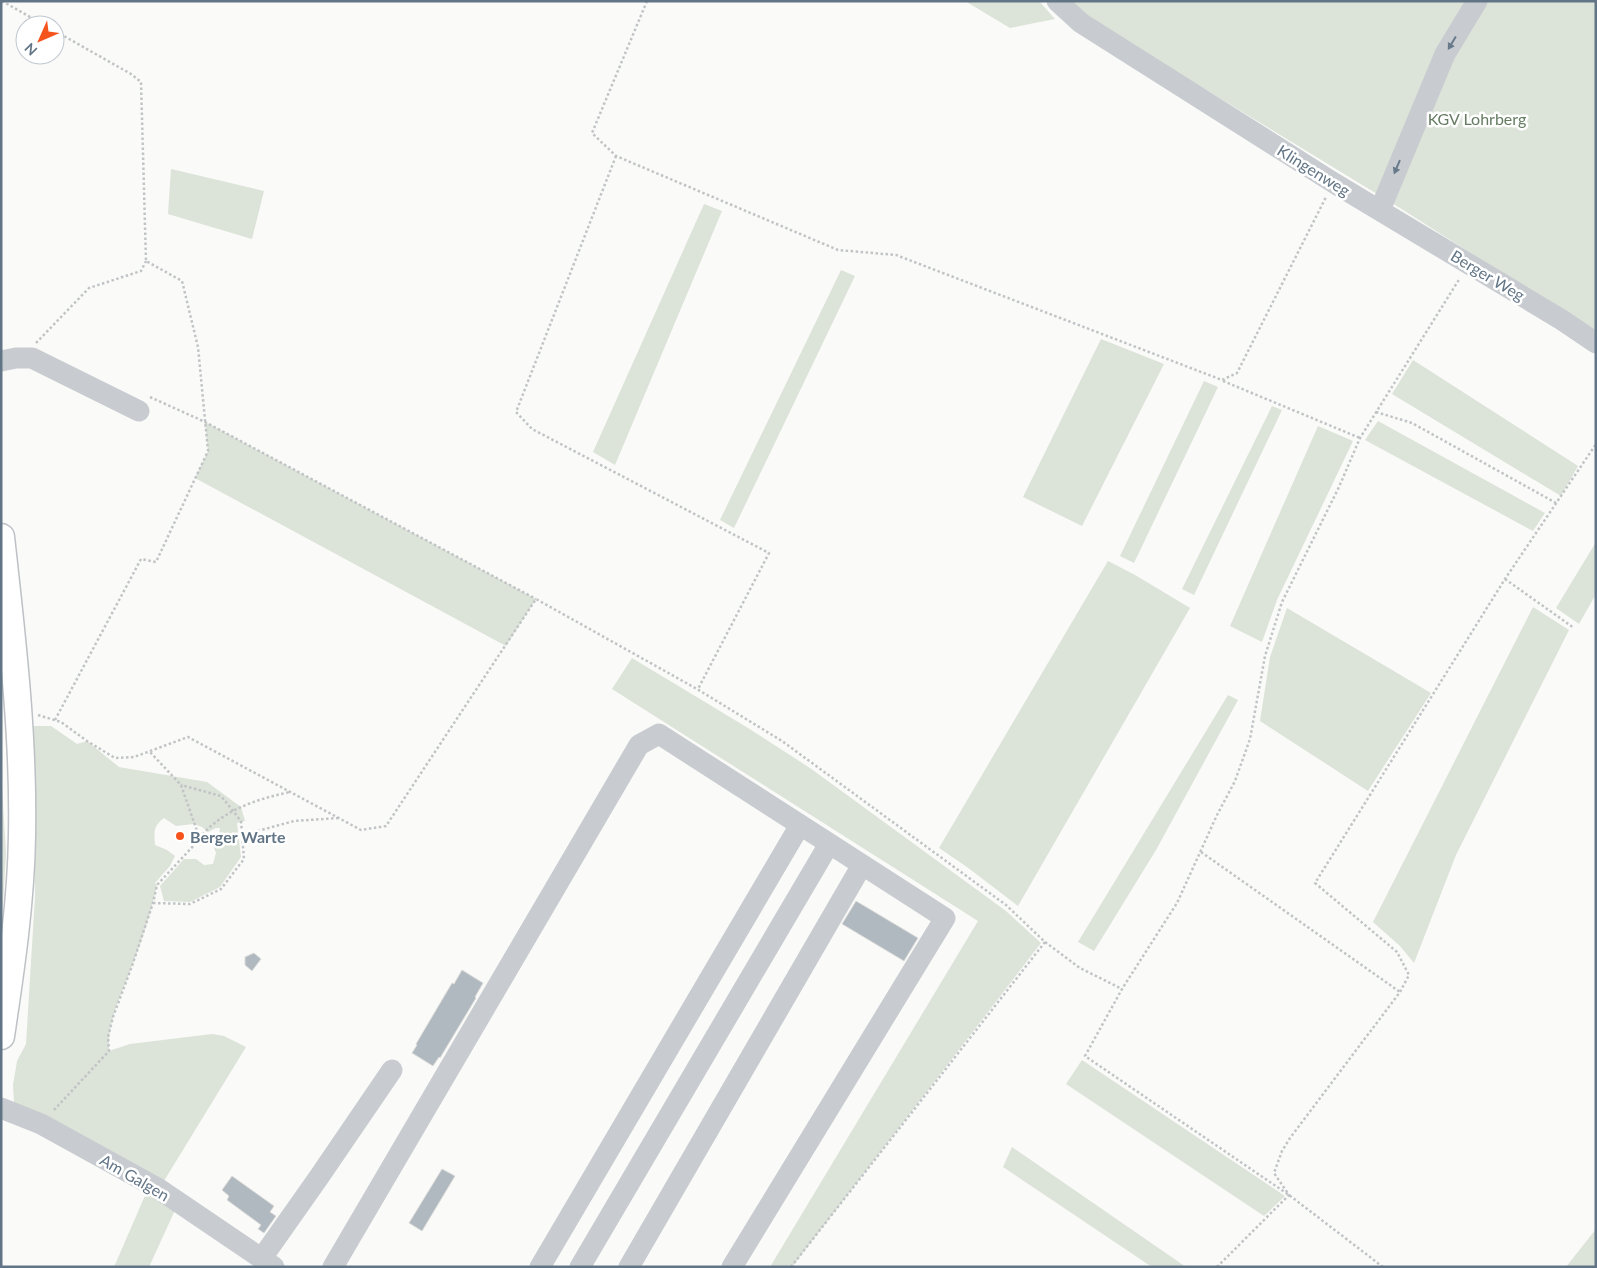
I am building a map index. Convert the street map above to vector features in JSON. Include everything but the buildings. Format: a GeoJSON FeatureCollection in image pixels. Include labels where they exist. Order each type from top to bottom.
{"type":"FeatureCollection","features":[{"type":"Feature","properties":{"kind":"main road"},"geometry":{"type":"LineString","coordinates":[[1,537],[15,658],[22,791],[21,869],[15,941],[1,1036]]}},
{"type":"Feature","properties":{"kind":"street","name":"Klingenweg"},"geometry":{"type":"LineString","coordinates":[[1057,1],[1081,23],[1334,183],[1380,210]]}},
{"type":"Feature","properties":{"kind":"street"},"geometry":{"type":"LineString","coordinates":[[1380,210],[1444,54],[1477,1]]}},
{"type":"Feature","properties":{"kind":"street","name":"Berger Weg"},"geometry":{"type":"LineString","coordinates":[[1380,210],[1562,320],[1596,343]]}},
{"type":"Feature","properties":{"kind":"street"},"geometry":{"type":"LineString","coordinates":[[9,360],[32,358],[141,402]]}},
{"type":"Feature","properties":{"kind":"street"},"geometry":{"type":"LineString","coordinates":[[333,1267],[639,745],[659,734],[945,918],[732,1267]]}},
{"type":"Feature","properties":{"kind":"street"},"geometry":{"type":"LineString","coordinates":[[540,1267],[800,825]]}},
{"type":"Feature","properties":{"kind":"street"},"geometry":{"type":"LineString","coordinates":[[580,1267],[829,844]]}},
{"type":"Feature","properties":{"kind":"street"},"geometry":{"type":"LineString","coordinates":[[629,1267],[862,865]]}},
{"type":"Feature","properties":{"kind":"street"},"geometry":{"type":"LineString","coordinates":[[268,1263],[319,1178],[392,1070]]}},
{"type":"Feature","properties":{"kind":"street","name":"Am Galgen"},"geometry":{"type":"LineString","coordinates":[[1,1108],[41,1124],[159,1189],[268,1263]]}},
{"type":"Feature","properties":{"kind":"path"},"geometry":{"type":"LineString","coordinates":[[2,1],[26,15]]}},
{"type":"Feature","properties":{"kind":"path"},"geometry":{"type":"LineString","coordinates":[[647,1],[592,133],[616,156],[838,250],[896,255],[1222,380],[1360,438]]}},
{"type":"Feature","properties":{"kind":"path"},"geometry":{"type":"LineString","coordinates":[[9,360],[35,344],[89,288],[141,271],[146,262],[142,82],[65,37]]}},
{"type":"Feature","properties":{"kind":"path"},"geometry":{"type":"LineString","coordinates":[[616,156],[516,412],[532,429],[769,553],[697,689]]}},
{"type":"Feature","properties":{"kind":"path"},"geometry":{"type":"LineString","coordinates":[[1222,380],[1237,373],[1334,183]]}},
{"type":"Feature","properties":{"kind":"path"},"geometry":{"type":"LineString","coordinates":[[54,720],[141,559],[156,562],[208,451],[198,347],[182,281],[146,262]]}},
{"type":"Feature","properties":{"kind":"path"},"geometry":{"type":"LineString","coordinates":[[1383,1267],[1289,1195],[1085,1056],[1122,989],[1177,903],[1235,781],[1250,739],[1265,656],[1282,602],[1339,487],[1360,438],[1469,264]]}},
{"type":"Feature","properties":{"kind":"path"},"geometry":{"type":"LineString","coordinates":[[141,402],[205,422],[536,599],[697,689],[798,753],[1006,905],[1045,942],[1080,968],[1122,989]]}},
{"type":"Feature","properties":{"kind":"path"},"geometry":{"type":"LineString","coordinates":[[1376,412],[1412,423],[1556,503]]}},
{"type":"Feature","properties":{"kind":"path"},"geometry":{"type":"LineString","coordinates":[[1289,1195],[1274,1173],[1282,1151],[1400,992],[1408,975],[1397,952],[1315,884],[1505,579],[1596,444]]}},
{"type":"Feature","properties":{"kind":"path"},"geometry":{"type":"LineString","coordinates":[[1505,579],[1574,628]]}},
{"type":"Feature","properties":{"kind":"path"},"geometry":{"type":"LineString","coordinates":[[18,708],[61,722],[86,741],[115,758],[134,757],[188,737],[361,830],[386,826],[536,599]]}},
{"type":"Feature","properties":{"kind":"path"},"geometry":{"type":"LineString","coordinates":[[150,752],[181,785],[196,831],[196,843]]}},
{"type":"Feature","properties":{"kind":"path"},"geometry":{"type":"LineString","coordinates":[[153,904],[190,904],[221,889],[244,859],[241,821],[221,796],[181,785]]}},
{"type":"Feature","properties":{"kind":"path"},"geometry":{"type":"LineString","coordinates":[[41,1124],[109,1051],[108,1037],[113,1017],[153,904],[157,885],[215,822],[233,811],[262,798],[291,792]]}},
{"type":"Feature","properties":{"kind":"path"},"geometry":{"type":"LineString","coordinates":[[242,835],[294,821],[339,818]]}},
{"type":"Feature","properties":{"kind":"path"},"geometry":{"type":"LineString","coordinates":[[1201,852],[1400,992]]}},
{"type":"Feature","properties":{"kind":"path"},"geometry":{"type":"LineString","coordinates":[[791,1267],[1045,942]]}},
{"type":"Feature","properties":{"kind":"path"},"geometry":{"type":"LineString","coordinates":[[1217,1267],[1289,1195]]}},
{"type":"Feature","properties":{"kind":"green space"},"geometry":{"type":"Polygon","coordinates":[[[965,1],[1039,1],[1055,19],[1010,28],[965,1]]]}},
{"type":"Feature","properties":{"kind":"green space","name":"KGV Lohrberg"},"geometry":{"type":"Polygon","coordinates":[[[1068,1],[1596,1],[1596,333],[1400,208],[1213,94],[1086,20],[1068,1]]]}},
{"type":"Feature","properties":{"kind":"green space"},"geometry":{"type":"Polygon","coordinates":[[[171,169],[264,191],[252,239],[168,214],[171,169]]]}},
{"type":"Feature","properties":{"kind":"green space"},"geometry":{"type":"Polygon","coordinates":[[[704,204],[722,211],[615,465],[593,452],[704,204]]]}},
{"type":"Feature","properties":{"kind":"green space"},"geometry":{"type":"Polygon","coordinates":[[[841,270],[855,276],[734,528],[720,520],[841,270]]]}},
{"type":"Feature","properties":{"kind":"green space"},"geometry":{"type":"Polygon","coordinates":[[[1101,339],[1164,364],[1082,526],[1023,497],[1101,339]]]}},
{"type":"Feature","properties":{"kind":"green space"},"geometry":{"type":"Polygon","coordinates":[[[1413,360],[1578,466],[1561,496],[1392,394],[1413,360]]]}},
{"type":"Feature","properties":{"kind":"green space"},"geometry":{"type":"Polygon","coordinates":[[[1204,381],[1218,387],[1134,563],[1120,556],[1204,381]]]}},
{"type":"Feature","properties":{"kind":"green space"},"geometry":{"type":"Polygon","coordinates":[[[1272,406],[1282,410],[1194,595],[1182,589],[1272,406]]]}},
{"type":"Feature","properties":{"kind":"green space"},"geometry":{"type":"Polygon","coordinates":[[[1378,421],[1545,513],[1533,531],[1365,440],[1378,421]]]}},
{"type":"Feature","properties":{"kind":"green space"},"geometry":{"type":"Polygon","coordinates":[[[205,422],[536,599],[506,646],[195,478],[208,451],[205,422]]]}},
{"type":"Feature","properties":{"kind":"green space"},"geometry":{"type":"Polygon","coordinates":[[[1318,426],[1353,441],[1277,600],[1262,642],[1230,626],[1318,426]]]}},
{"type":"Feature","properties":{"kind":"green space"},"geometry":{"type":"Polygon","coordinates":[[[1596,542],[1596,594],[1579,624],[1556,608],[1596,542]]]}},
{"type":"Feature","properties":{"kind":"green space"},"geometry":{"type":"Polygon","coordinates":[[[1108,561],[1190,608],[1018,906],[939,848],[1108,561]]]}},
{"type":"Feature","properties":{"kind":"green space"},"geometry":{"type":"Polygon","coordinates":[[[1533,607],[1569,630],[1456,855],[1414,963],[1400,946],[1373,922],[1533,607]]]}},
{"type":"Feature","properties":{"kind":"green space"},"geometry":{"type":"Polygon","coordinates":[[[1287,608],[1431,693],[1368,791],[1260,721],[1270,657],[1287,608]]]}},
{"type":"Feature","properties":{"kind":"green space"},"geometry":{"type":"Polygon","coordinates":[[[632,658],[810,768],[1006,911],[1041,943],[792,1267],[770,1267],[978,921],[612,689],[632,658]]]}},
{"type":"Feature","properties":{"kind":"green space"},"geometry":{"type":"Polygon","coordinates":[[[1228,695],[1238,700],[1156,850],[1094,951],[1078,942],[1228,695]]]}},
{"type":"Feature","properties":{"kind":"green space"},"geometry":{"type":"Polygon","coordinates":[[[34,726],[51,726],[77,744],[87,741],[119,767],[207,782],[241,807],[245,821],[237,823],[241,857],[220,887],[190,902],[164,901],[160,886],[184,859],[196,859],[204,865],[213,864],[216,853],[213,845],[219,836],[220,828],[208,832],[194,824],[176,826],[164,818],[155,830],[155,845],[175,856],[170,866],[155,883],[157,885],[146,926],[113,1018],[110,1029],[109,1051],[130,1044],[212,1034],[224,1036],[246,1047],[159,1189],[14,1104],[13,1085],[17,1061],[26,1044],[35,897],[34,726]]]}},
{"type":"Feature","properties":{"kind":"green space"},"geometry":{"type":"Polygon","coordinates":[[[1,772],[6,853],[1,937],[1,772]]]}},
{"type":"Feature","properties":{"kind":"green space"},"geometry":{"type":"Polygon","coordinates":[[[1082,1060],[1285,1196],[1264,1216],[1066,1084],[1082,1060]]]}},
{"type":"Feature","properties":{"kind":"green space"},"geometry":{"type":"Polygon","coordinates":[[[1012,1147],[1186,1267],[1152,1267],[1003,1167],[1012,1147]]]}},
{"type":"Feature","properties":{"kind":"green space"},"geometry":{"type":"Polygon","coordinates":[[[147,1191],[176,1208],[149,1267],[114,1267],[147,1191]]]}},
{"type":"Feature","properties":{"kind":"green space"},"geometry":{"type":"Polygon","coordinates":[[[1596,1229],[1596,1267],[1566,1267],[1596,1229]]]}},
{"type":"Feature","properties":{"kind":"place","name":"Berger Warte"},"geometry":{"type":"Point","coordinates":[180,836]}}]}
